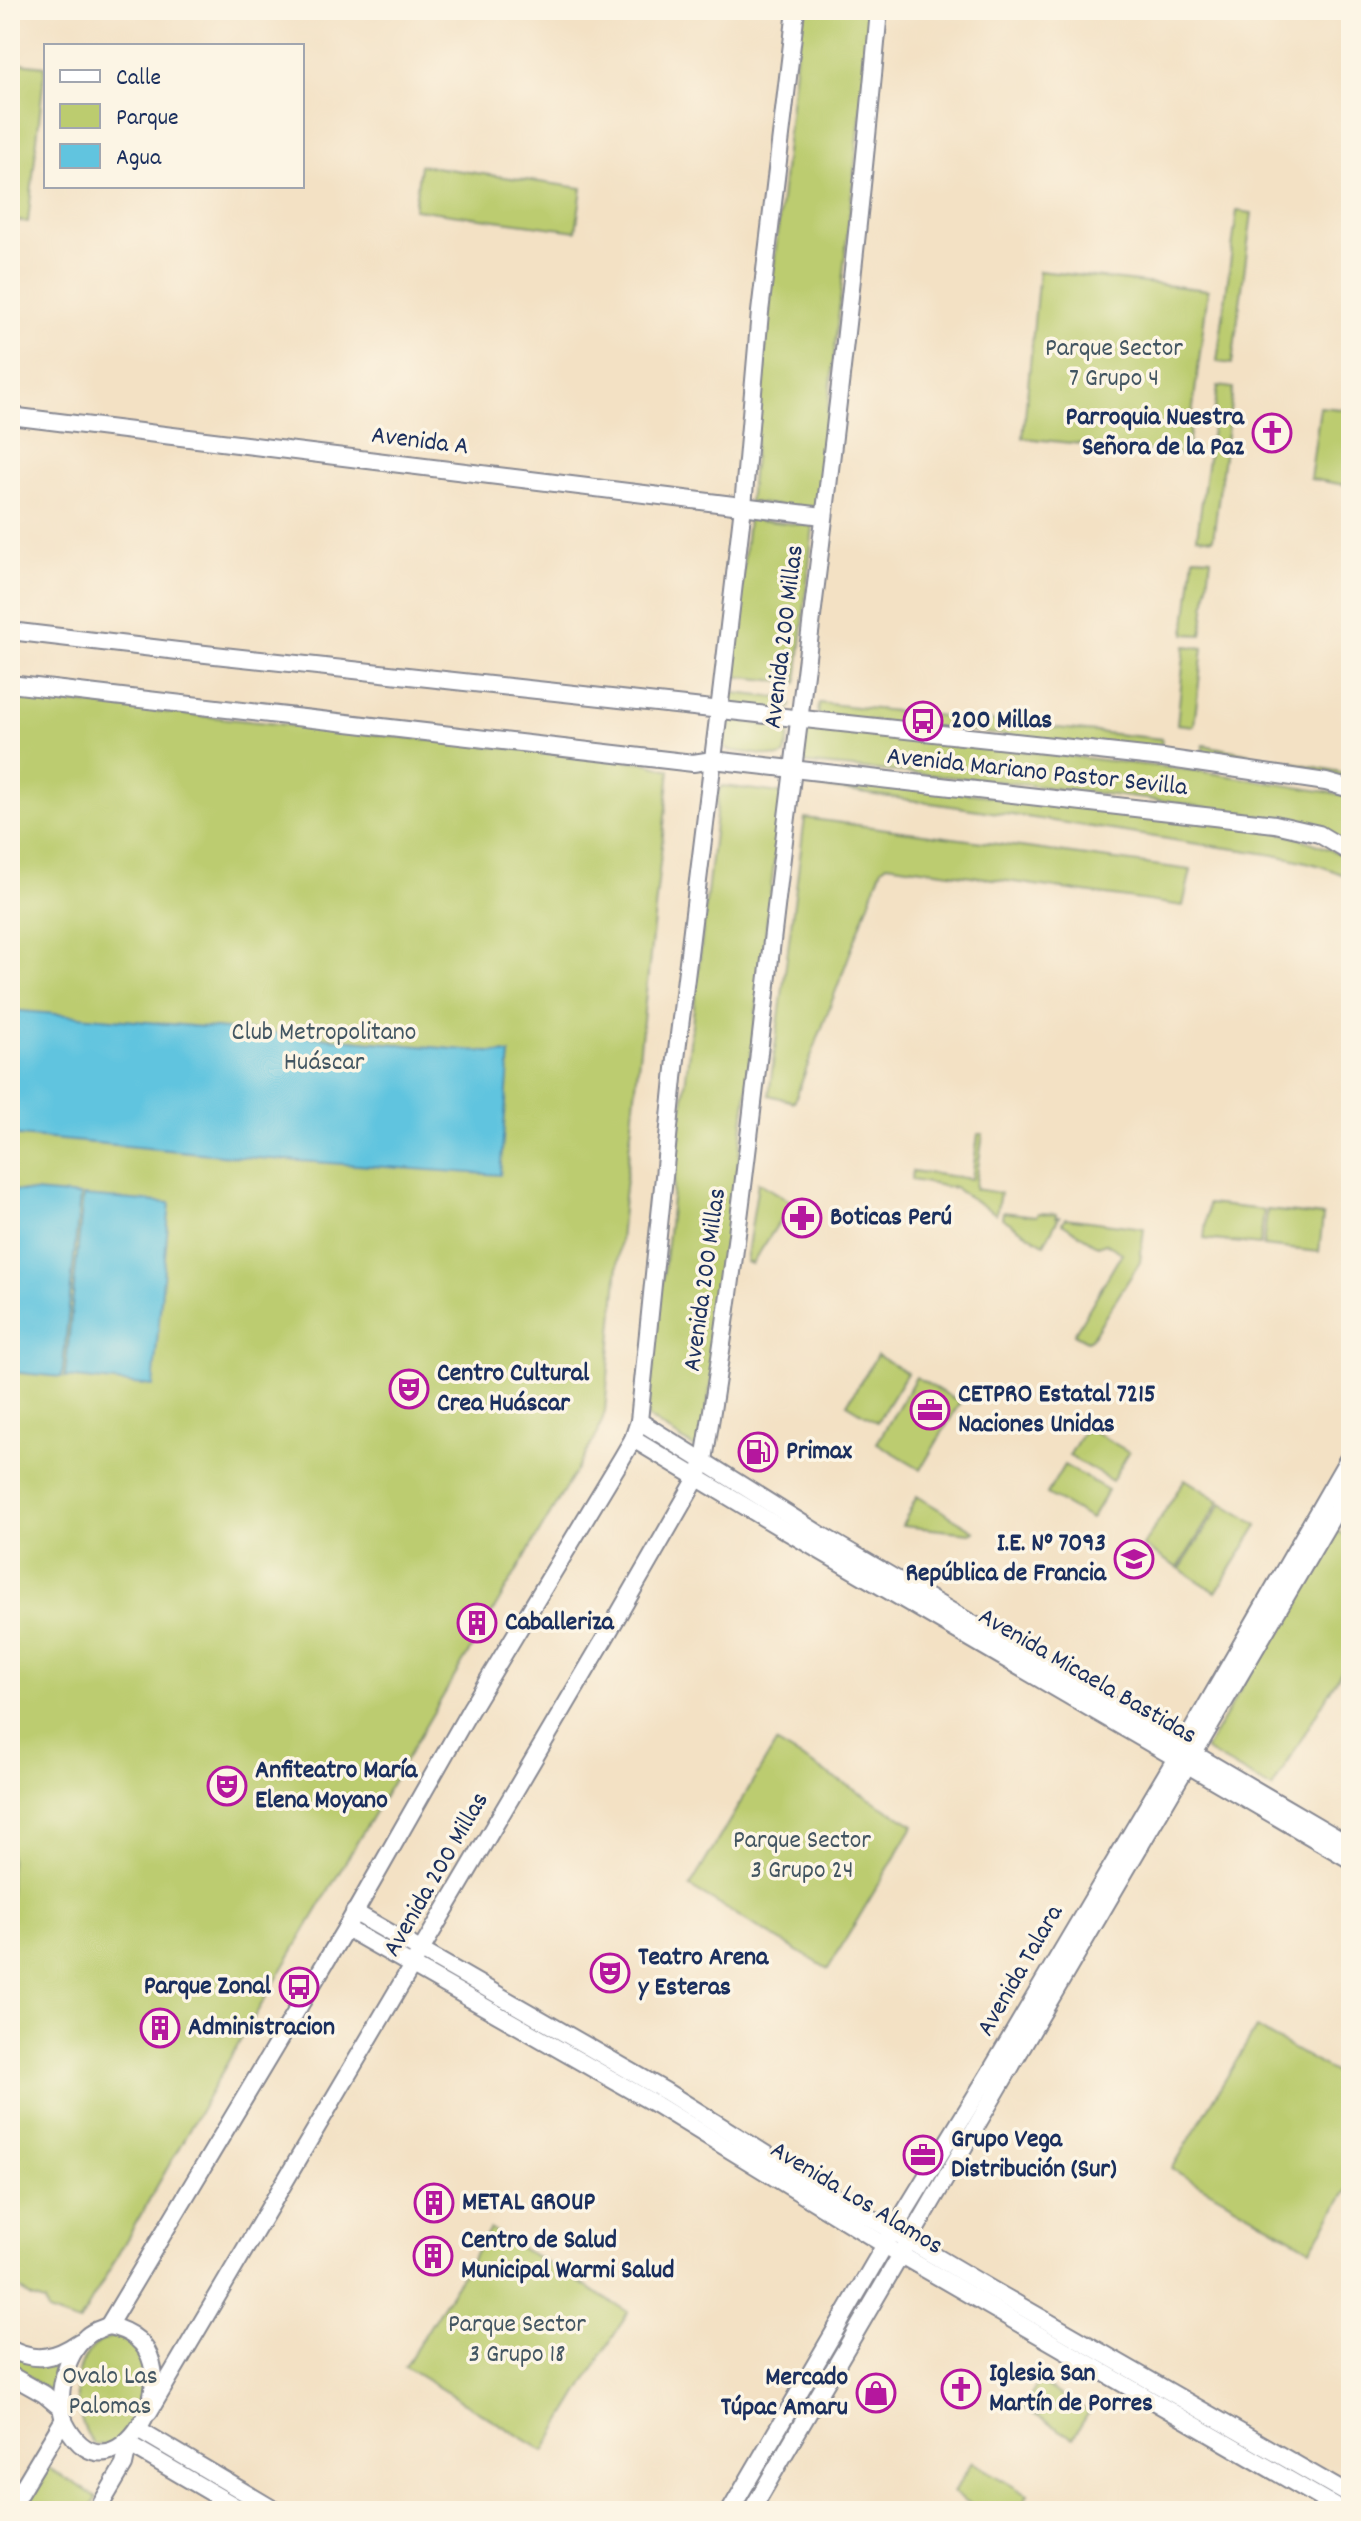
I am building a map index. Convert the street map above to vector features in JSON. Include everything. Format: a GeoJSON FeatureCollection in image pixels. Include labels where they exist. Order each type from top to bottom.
{"type":"FeatureCollection","features":[{"type":"Feature","properties":{"kind":"street","name":"Avenida 200 Millas"},"geometry":{"type":"LineString","coordinates":[[108,2326],[633,1439],[639,1421],[676,1059],[743,506],[760,312],[796,10]]}},
{"type":"Feature","properties":{"kind":"street","name":"Avenida 200 Millas"},"geometry":{"type":"LineString","coordinates":[[149,2412],[605,1638],[697,1478],[704,1460],[735,1260],[866,152],[879,10]]}},
{"type":"Feature","properties":{"kind":"street","name":"Avenida A"},"geometry":{"type":"LineString","coordinates":[[10,416],[823,516]]}},
{"type":"Feature","properties":{"kind":"street","name":"Avenida Mariano Pastor Sevilla"},"geometry":{"type":"LineString","coordinates":[[10,631],[1163,758],[1326,782],[1351,789]]}},
{"type":"Feature","properties":{"kind":"street","name":"Avenida Mariano Pastor Sevilla"},"geometry":{"type":"LineString","coordinates":[[10,684],[693,763],[713,760],[1275,824],[1319,834],[1351,853]]}},
{"type":"Feature","properties":{"kind":"street"},"geometry":{"type":"LineString","coordinates":[[693,763],[711,778]]}},
{"type":"Feature","properties":{"kind":"street","name":"Avenida Micaela Bastidas"},"geometry":{"type":"LineString","coordinates":[[639,1421],[1351,1860]]}},
{"type":"Feature","properties":{"kind":"street","name":"Avenida Micaela Bastidas"},"geometry":{"type":"LineString","coordinates":[[633,1439],[1185,1755],[1351,1846]]}},
{"type":"Feature","properties":{"kind":"street","name":"Avenida Talara"},"geometry":{"type":"LineString","coordinates":[[751,2511],[910,2240],[1185,1755],[1351,1454]]}},
{"type":"Feature","properties":{"kind":"street","name":"Avenida Talara"},"geometry":{"type":"LineString","coordinates":[[730,2511],[889,2238],[1351,1485]]}},
{"type":"Feature","properties":{"kind":"street","name":"Avenida Los Alamos"},"geometry":{"type":"LineString","coordinates":[[354,1912],[665,2091],[889,2238],[901,2255],[1343,2511]]}},
{"type":"Feature","properties":{"kind":"street","name":"Avenida Los Alamos"},"geometry":{"type":"LineString","coordinates":[[346,1928],[889,2238],[910,2240],[1351,2496]]}},
{"type":"Feature","properties":{"kind":"street"},"geometry":{"type":"LineString","coordinates":[[10,2349],[22,2356],[48,2358],[95,2330],[108,2326],[124,2329],[144,2348],[153,2377],[149,2412],[124,2465],[97,2511]]}},
{"type":"Feature","properties":{"kind":"street"},"geometry":{"type":"LineString","coordinates":[[84,2338],[68,2366],[62,2388],[63,2414],[74,2441],[92,2460],[104,2461],[116,2459],[134,2443]]}},
{"type":"Feature","properties":{"kind":"street"},"geometry":{"type":"LineString","coordinates":[[10,2375],[44,2394],[63,2414]]}},
{"type":"Feature","properties":{"kind":"street"},"geometry":{"type":"LineString","coordinates":[[10,2509],[63,2414]]}},
{"type":"Feature","properties":{"kind":"street"},"geometry":{"type":"LineString","coordinates":[[134,2443],[243,2511]]}},
{"type":"Feature","properties":{"kind":"street"},"geometry":{"type":"LineString","coordinates":[[134,2443],[276,2511]]}},
{"type":"Feature","properties":{"kind":"green space"},"geometry":{"type":"Polygon","coordinates":[[[801,10],[872,10],[817,510],[749,502],[801,10]]]}},
{"type":"Feature","properties":{"kind":"green space"},"geometry":{"type":"Polygon","coordinates":[[[10,62],[44,66],[44,75],[28,222],[10,220],[10,62]]]}},
{"type":"Feature","properties":{"kind":"green space"},"geometry":{"type":"Polygon","coordinates":[[[420,165],[582,188],[576,231],[414,209],[420,165]]]}},
{"type":"Feature","properties":{"kind":"green space"},"geometry":{"type":"Polygon","coordinates":[[[1237,211],[1252,213],[1232,364],[1217,362],[1237,211]]]}},
{"type":"Feature","properties":{"kind":"green space","name":"Parque Sector 7 Grupo 4"},"geometry":{"type":"Polygon","coordinates":[[[1039,271],[1208,290],[1187,455],[1023,438],[1039,271]]]}},
{"type":"Feature","properties":{"kind":"green space"},"geometry":{"type":"Polygon","coordinates":[[[1218,386],[1233,388],[1213,539],[1197,537],[1218,386]]]}},
{"type":"Feature","properties":{"kind":"green space"},"geometry":{"type":"Polygon","coordinates":[[[1320,407],[1351,410],[1351,486],[1310,479],[1320,407]]]}},
{"type":"Feature","properties":{"kind":"green space"},"geometry":{"type":"Polygon","coordinates":[[[748,519],[813,526],[797,683],[732,676],[748,519]]]}},
{"type":"Feature","properties":{"kind":"green space"},"geometry":{"type":"Polygon","coordinates":[[[1194,557],[1211,558],[1202,635],[1185,634],[1194,557]]]}},
{"type":"Feature","properties":{"kind":"green space"},"geometry":{"type":"Polygon","coordinates":[[[1185,646],[1203,648],[1194,726],[1177,724],[1185,646]]]}},
{"type":"Feature","properties":{"kind":"green space"},"geometry":{"type":"Polygon","coordinates":[[[734,693],[788,699],[792,706],[788,711],[728,704],[728,696],[734,693]]]}},
{"type":"Feature","properties":{"kind":"green space","name":"Club Metropolitano Huáscar"},"geometry":{"type":"Polygon","coordinates":[[[10,696],[643,762],[670,770],[624,1197],[605,1411],[598,1433],[230,2058],[79,2323],[48,2312],[45,2302],[32,2298],[10,2282],[10,696]]]}},
{"type":"Feature","properties":{"kind":"green space"},"geometry":{"type":"Polygon","coordinates":[[[819,703],[1162,739],[1160,752],[818,715],[819,703]]]}},
{"type":"Feature","properties":{"kind":"green space"},"geometry":{"type":"Polygon","coordinates":[[[734,720],[786,727],[790,732],[785,755],[779,757],[727,750],[725,726],[734,720]]]}},
{"type":"Feature","properties":{"kind":"green space"},"geometry":{"type":"Polygon","coordinates":[[[804,726],[1199,771],[1351,796],[1351,844],[1287,820],[1171,802],[986,780],[798,763],[804,726]]]}},
{"type":"Feature","properties":{"kind":"green space"},"geometry":{"type":"Polygon","coordinates":[[[1204,745],[1336,771],[1351,776],[1351,783],[1201,758],[1204,745]]]}},
{"type":"Feature","properties":{"kind":"green space"},"geometry":{"type":"Polygon","coordinates":[[[807,775],[1260,828],[1322,846],[1351,860],[1351,879],[1314,864],[1271,854],[805,785],[807,775]]]}},
{"type":"Feature","properties":{"kind":"green space"},"geometry":{"type":"Polygon","coordinates":[[[723,786],[780,793],[782,796],[718,1334],[701,1452],[647,1417],[719,789],[723,786]]]}},
{"type":"Feature","properties":{"kind":"green space"},"geometry":{"type":"Polygon","coordinates":[[[805,818],[1191,870],[1183,906],[887,864],[882,868],[794,1102],[769,1095],[805,818]]]}},
{"type":"Feature","properties":{"kind":"green space"},"geometry":{"type":"Polygon","coordinates":[[[978,1134],[983,1134],[975,1189],[1000,1193],[996,1214],[954,1188],[911,1180],[912,1171],[972,1179],[978,1134]]]}},
{"type":"Feature","properties":{"kind":"green space"},"geometry":{"type":"Polygon","coordinates":[[[758,1182],[792,1202],[752,1264],[746,1262],[758,1182]]]}},
{"type":"Feature","properties":{"kind":"green space"},"geometry":{"type":"Polygon","coordinates":[[[1208,1204],[1264,1210],[1260,1245],[1204,1239],[1208,1204]]]}},
{"type":"Feature","properties":{"kind":"green space"},"geometry":{"type":"Polygon","coordinates":[[[1267,1210],[1323,1216],[1319,1252],[1263,1246],[1267,1210]]]}},
{"type":"Feature","properties":{"kind":"green space"},"geometry":{"type":"Polygon","coordinates":[[[1003,1212],[1036,1216],[1038,1213],[1056,1214],[1059,1217],[1044,1244],[1002,1218],[1003,1212]]]}},
{"type":"Feature","properties":{"kind":"green space"},"geometry":{"type":"Polygon","coordinates":[[[1065,1218],[1144,1228],[1140,1262],[1087,1341],[1074,1334],[1122,1253],[1105,1243],[1098,1246],[1062,1223],[1065,1218]]]}},
{"type":"Feature","properties":{"kind":"green space"},"geometry":{"type":"Polygon","coordinates":[[[877,1355],[907,1373],[877,1422],[847,1404],[877,1355]]]}},
{"type":"Feature","properties":{"kind":"green space"},"geometry":{"type":"Polygon","coordinates":[[[916,1377],[960,1402],[921,1469],[877,1443],[916,1377]]]}},
{"type":"Feature","properties":{"kind":"green space"},"geometry":{"type":"Polygon","coordinates":[[[1086,1427],[1129,1452],[1112,1481],[1069,1456],[1086,1427]]]}},
{"type":"Feature","properties":{"kind":"green space"},"geometry":{"type":"Polygon","coordinates":[[[1064,1465],[1108,1490],[1091,1519],[1047,1494],[1064,1465]]]}},
{"type":"Feature","properties":{"kind":"green space"},"geometry":{"type":"Polygon","coordinates":[[[1185,1479],[1220,1501],[1178,1568],[1143,1546],[1185,1479]]]}},
{"type":"Feature","properties":{"kind":"green space"},"geometry":{"type":"Polygon","coordinates":[[[917,1496],[975,1531],[902,1526],[917,1496]]]}},
{"type":"Feature","properties":{"kind":"green space"},"geometry":{"type":"Polygon","coordinates":[[[1222,1503],[1258,1525],[1216,1592],[1180,1569],[1222,1503]]]}},
{"type":"Feature","properties":{"kind":"green space"},"geometry":{"type":"Polygon","coordinates":[[[1334,1529],[1351,1539],[1351,1655],[1272,1789],[1205,1750],[1334,1529]]]}},
{"type":"Feature","properties":{"kind":"green space","name":"Parque Sector 3 Grupo 24"},"geometry":{"type":"Polygon","coordinates":[[[776,1743],[914,1825],[828,1969],[690,1887],[776,1743]]]}},
{"type":"Feature","properties":{"kind":"green space"},"geometry":{"type":"Polygon","coordinates":[[[1256,2028],[1351,2082],[1351,2184],[1311,2249],[1172,2169],[1256,2028]]]}},
{"type":"Feature","properties":{"kind":"green space","name":"Parque Sector 3 Grupo 18"},"geometry":{"type":"Polygon","coordinates":[[[490,2229],[628,2312],[544,2451],[405,2367],[490,2229]]]}},
{"type":"Feature","properties":{"kind":"green space","name":"Ovalo Las Palomas"},"geometry":{"type":"Polygon","coordinates":[[[115,2336],[129,2341],[141,2359],[144,2381],[142,2407],[114,2446],[94,2444],[80,2415],[77,2382],[88,2353],[99,2342],[115,2336]]]}},
{"type":"Feature","properties":{"kind":"green space"},"geometry":{"type":"Polygon","coordinates":[[[10,2352],[42,2363],[62,2362],[59,2392],[52,2392],[10,2367],[10,2352]]]}},
{"type":"Feature","properties":{"kind":"green space"},"geometry":{"type":"Polygon","coordinates":[[[1039,2382],[1089,2412],[1073,2438],[1023,2408],[1039,2382]]]}},
{"type":"Feature","properties":{"kind":"green space"},"geometry":{"type":"Polygon","coordinates":[[[972,2462],[1028,2495],[1018,2511],[983,2511],[953,2493],[972,2462]]]}},
{"type":"Feature","properties":{"kind":"green space"},"geometry":{"type":"Polygon","coordinates":[[[42,2464],[97,2497],[89,2511],[14,2511],[42,2464]]]}},
{"type":"Feature","properties":{"kind":"water"},"geometry":{"type":"Polygon","coordinates":[[[10,1010],[510,1054],[500,1175],[242,1157],[10,1135],[10,1010]]]}},
{"type":"Feature","properties":{"kind":"water"},"geometry":{"type":"Polygon","coordinates":[[[10,1190],[80,1196],[62,1377],[10,1372],[10,1190]]]}},
{"type":"Feature","properties":{"kind":"water"},"geometry":{"type":"Polygon","coordinates":[[[83,1196],[170,1203],[153,1386],[65,1377],[83,1196]]]}},
{"type":"Feature","properties":{"kind":"place","name":"Parroquia Nuestra Señora de la Paz"},"geometry":{"type":"Point","coordinates":[1272,433]}},
{"type":"Feature","properties":{"kind":"place","name":"200 Millas"},"geometry":{"type":"Point","coordinates":[923,721]}},
{"type":"Feature","properties":{"kind":"place","name":"Boticas Perú"},"geometry":{"type":"Point","coordinates":[802,1218]}},
{"type":"Feature","properties":{"kind":"place","name":"Centro Cultural Crea Huáscar"},"geometry":{"type":"Point","coordinates":[409,1389]}},
{"type":"Feature","properties":{"kind":"place","name":"CETPRO Estatal 7215 Naciones Unidas"},"geometry":{"type":"Point","coordinates":[930,1410]}},
{"type":"Feature","properties":{"kind":"place","name":"Primax"},"geometry":{"type":"Point","coordinates":[758,1452]}},
{"type":"Feature","properties":{"kind":"place","name":"I.E. N° 7093 República de Francia"},"geometry":{"type":"Point","coordinates":[1134,1559]}},
{"type":"Feature","properties":{"kind":"place","name":"Caballeriza"},"geometry":{"type":"Point","coordinates":[477,1623]}},
{"type":"Feature","properties":{"kind":"place","name":"Anfiteatro María Elena Moyano"},"geometry":{"type":"Point","coordinates":[227,1786]}},
{"type":"Feature","properties":{"kind":"place","name":"Teatro Arena y Esteras"},"geometry":{"type":"Point","coordinates":[610,1973]}},
{"type":"Feature","properties":{"kind":"place","name":"Parque Zonal"},"geometry":{"type":"Point","coordinates":[299,1987]}},
{"type":"Feature","properties":{"kind":"place","name":"Administracion"},"geometry":{"type":"Point","coordinates":[160,2028]}},
{"type":"Feature","properties":{"kind":"place","name":"Grupo Vega Distribución (Sur)"},"geometry":{"type":"Point","coordinates":[923,2155]}},
{"type":"Feature","properties":{"kind":"place","name":"METAL GROUP"},"geometry":{"type":"Point","coordinates":[434,2203]}},
{"type":"Feature","properties":{"kind":"place","name":"Centro de Salud Municipal Warmi Salud"},"geometry":{"type":"Point","coordinates":[433,2256]}},
{"type":"Feature","properties":{"kind":"place","name":"Iglesia San Martín de Porres"},"geometry":{"type":"Point","coordinates":[961,2389]}},
{"type":"Feature","properties":{"kind":"place","name":"Mercado Túpac Amaru"},"geometry":{"type":"Point","coordinates":[876,2393]}}]}
